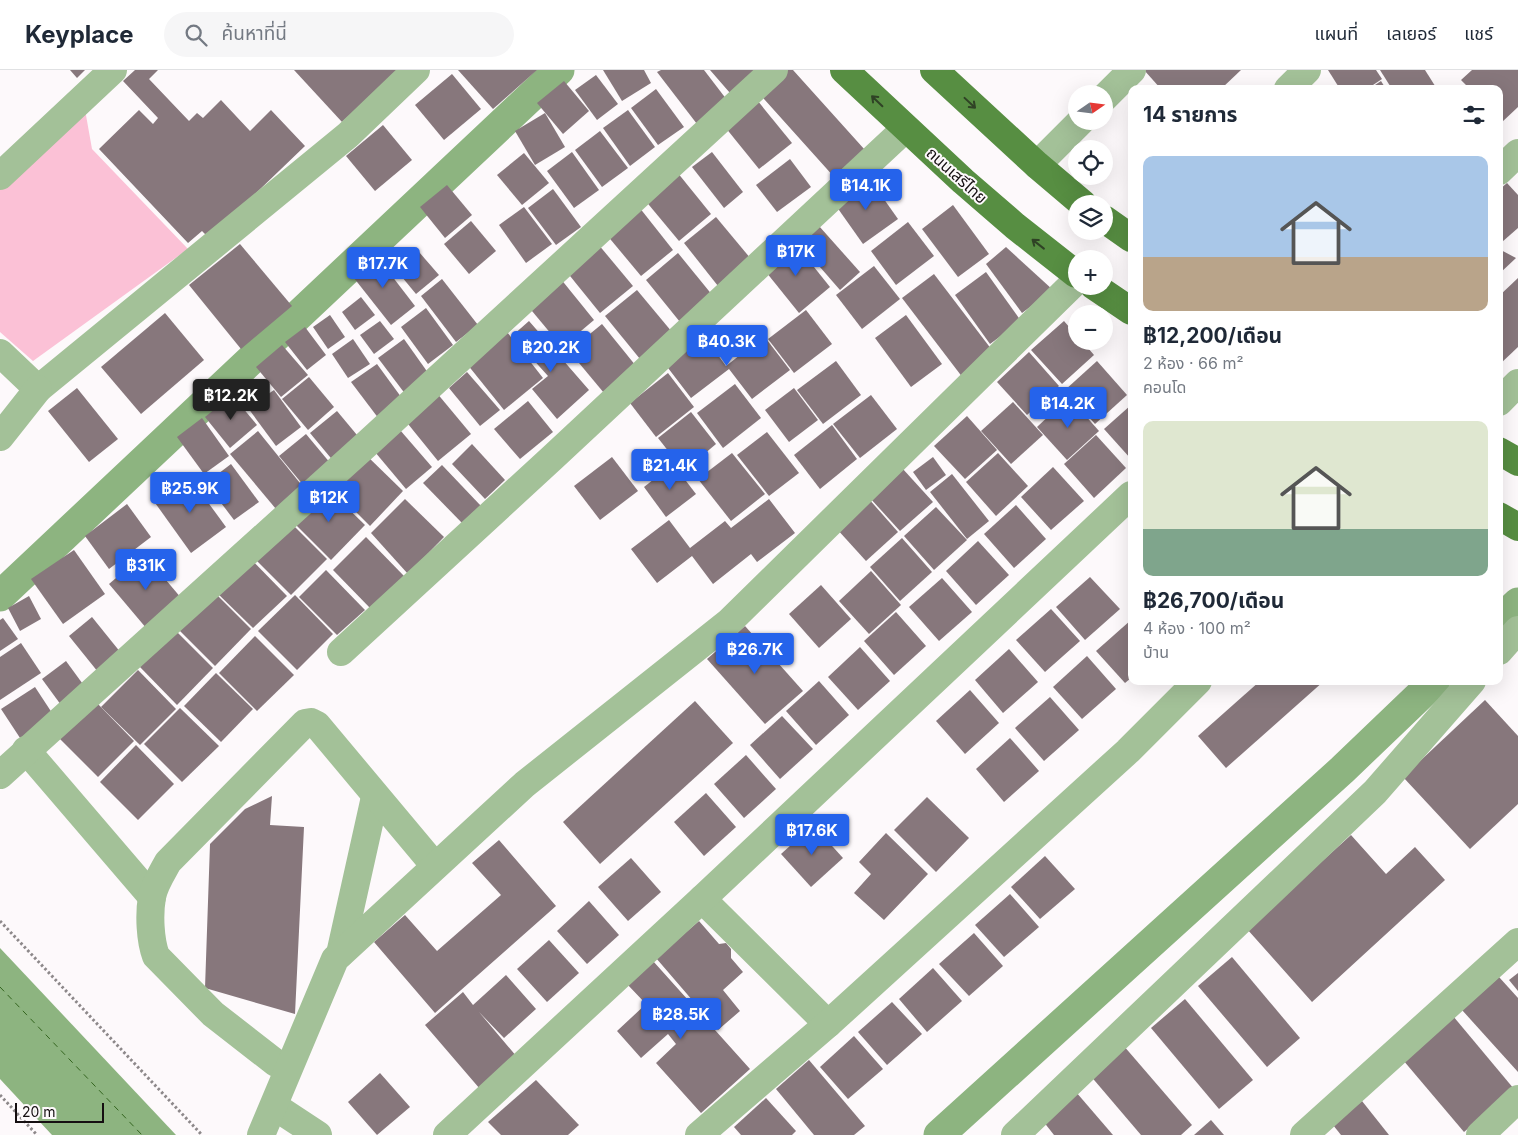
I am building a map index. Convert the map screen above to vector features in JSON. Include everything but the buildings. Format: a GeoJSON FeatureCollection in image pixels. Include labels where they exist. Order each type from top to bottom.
{"type":"FeatureCollection","features":[{"type":"Feature","properties":{"kind":"main road","name":"ถนนเสรีไทย"},"geometry":{"type":"LineString","coordinates":[[844,70],[1014,226],[1068,268]]}},
{"type":"Feature","properties":{"kind":"main road"},"geometry":{"type":"LineString","coordinates":[[934,70],[1072,195]]}},
{"type":"Feature","properties":{"kind":"main road"},"geometry":{"type":"LineString","coordinates":[[1113,225],[1128,236]]}},
{"type":"Feature","properties":{"kind":"main road"},"geometry":{"type":"LineString","coordinates":[[1107,295],[1128,309]]}},
{"type":"Feature","properties":{"kind":"main road"},"geometry":{"type":"LineString","coordinates":[[1503,453],[1518,462]]}},
{"type":"Feature","properties":{"kind":"main road"},"geometry":{"type":"LineString","coordinates":[[1503,518],[1518,527]]}},
{"type":"Feature","properties":{"kind":"street"},"geometry":{"type":"LineString","coordinates":[[0,176],[113,70]]}},
{"type":"Feature","properties":{"kind":"street"},"geometry":{"type":"LineString","coordinates":[[0,437],[38,389],[348,135],[416,70]]}},
{"type":"Feature","properties":{"kind":"street"},"geometry":{"type":"LineString","coordinates":[[0,775],[362,448],[774,70]]}},
{"type":"Feature","properties":{"kind":"street"},"geometry":{"type":"LineString","coordinates":[[1113,89],[1132,70]]}},
{"type":"Feature","properties":{"kind":"street"},"geometry":{"type":"LineString","coordinates":[[1292,85],[1307,70]]}},
{"type":"Feature","properties":{"kind":"street"},"geometry":{"type":"LineString","coordinates":[[341,652],[905,128]]}},
{"type":"Feature","properties":{"kind":"street"},"geometry":{"type":"LineString","coordinates":[[1037,165],[1071,130]]}},
{"type":"Feature","properties":{"kind":"street"},"geometry":{"type":"LineString","coordinates":[[1503,166],[1518,153]]}},
{"type":"Feature","properties":{"kind":"street"},"geometry":{"type":"LineString","coordinates":[[261,1135],[334,959],[525,784],[729,622],[1068,289]]}},
{"type":"Feature","properties":{"kind":"street"},"geometry":{"type":"LineString","coordinates":[[0,353],[38,389]]}},
{"type":"Feature","properties":{"kind":"street"},"geometry":{"type":"LineString","coordinates":[[1503,398],[1518,383]]}},
{"type":"Feature","properties":{"kind":"street"},"geometry":{"type":"LineString","coordinates":[[447,1135],[702,900],[1128,498]]}},
{"type":"Feature","properties":{"kind":"street"},"geometry":{"type":"LineString","coordinates":[[1503,647],[1518,630]]}},
{"type":"Feature","properties":{"kind":"street"},"geometry":{"type":"LineString","coordinates":[[699,1135],[828,1024],[1128,751],[1194,685]]}},
{"type":"Feature","properties":{"kind":"street"},"geometry":{"type":"LineString","coordinates":[[1015,1135],[1375,792],[1469,685]]}},
{"type":"Feature","properties":{"kind":"street"},"geometry":{"type":"LineString","coordinates":[[289,1066],[276,1063],[213,1014],[156,956],[152,946],[151,933],[152,897],[159,878],[168,862],[305,723],[311,722],[317,725],[375,797],[435,866]]}},
{"type":"Feature","properties":{"kind":"street"},"geometry":{"type":"LineString","coordinates":[[26,750],[152,897]]}},
{"type":"Feature","properties":{"kind":"street"},"geometry":{"type":"LineString","coordinates":[[340,954],[375,797]]}},
{"type":"Feature","properties":{"kind":"street"},"geometry":{"type":"LineString","coordinates":[[702,900],[828,1024]]}},
{"type":"Feature","properties":{"kind":"street"},"geometry":{"type":"LineString","coordinates":[[1304,1135],[1518,942]]}},
{"type":"Feature","properties":{"kind":"street"},"geometry":{"type":"LineString","coordinates":[[1480,1135],[1518,1099]]}},
{"type":"Feature","properties":{"kind":"street"},"geometry":{"type":"LineString","coordinates":[[274,1106],[318,1135]]}},
{"type":"Feature","properties":{"kind":"path"},"geometry":{"type":"LineString","coordinates":[[0,922],[202,1135]]}},
{"type":"Feature","properties":{"kind":"path"},"geometry":{"type":"LineString","coordinates":[[0,1095],[37,1135]]}},
{"type":"Feature","properties":{"kind":"shaded area"},"geometry":{"type":"Polygon","coordinates":[[[84,104],[92,149],[188,249],[33,361],[0,332],[0,180],[84,104]]]}},
{"type":"Feature","properties":{"kind":"shaded area"},"geometry":{"type":"Polygon","coordinates":[[[0,948],[176,1135],[52,1135],[0,1079],[0,948]]]}},
{"type":"Feature","properties":{"kind":"waterway"},"geometry":{"type":"LineString","coordinates":[[0,596],[559,70]]}},
{"type":"Feature","properties":{"kind":"waterway"},"geometry":{"type":"LineString","coordinates":[[1503,617],[1518,603]]}},
{"type":"Feature","properties":{"kind":"waterway"},"geometry":{"type":"LineString","coordinates":[[939,1135],[1342,770],[1431,685]]}},
{"type":"Feature","properties":{"kind":"ferry route"},"geometry":{"type":"LineString","coordinates":[[0,987],[142,1135]]}}]}
